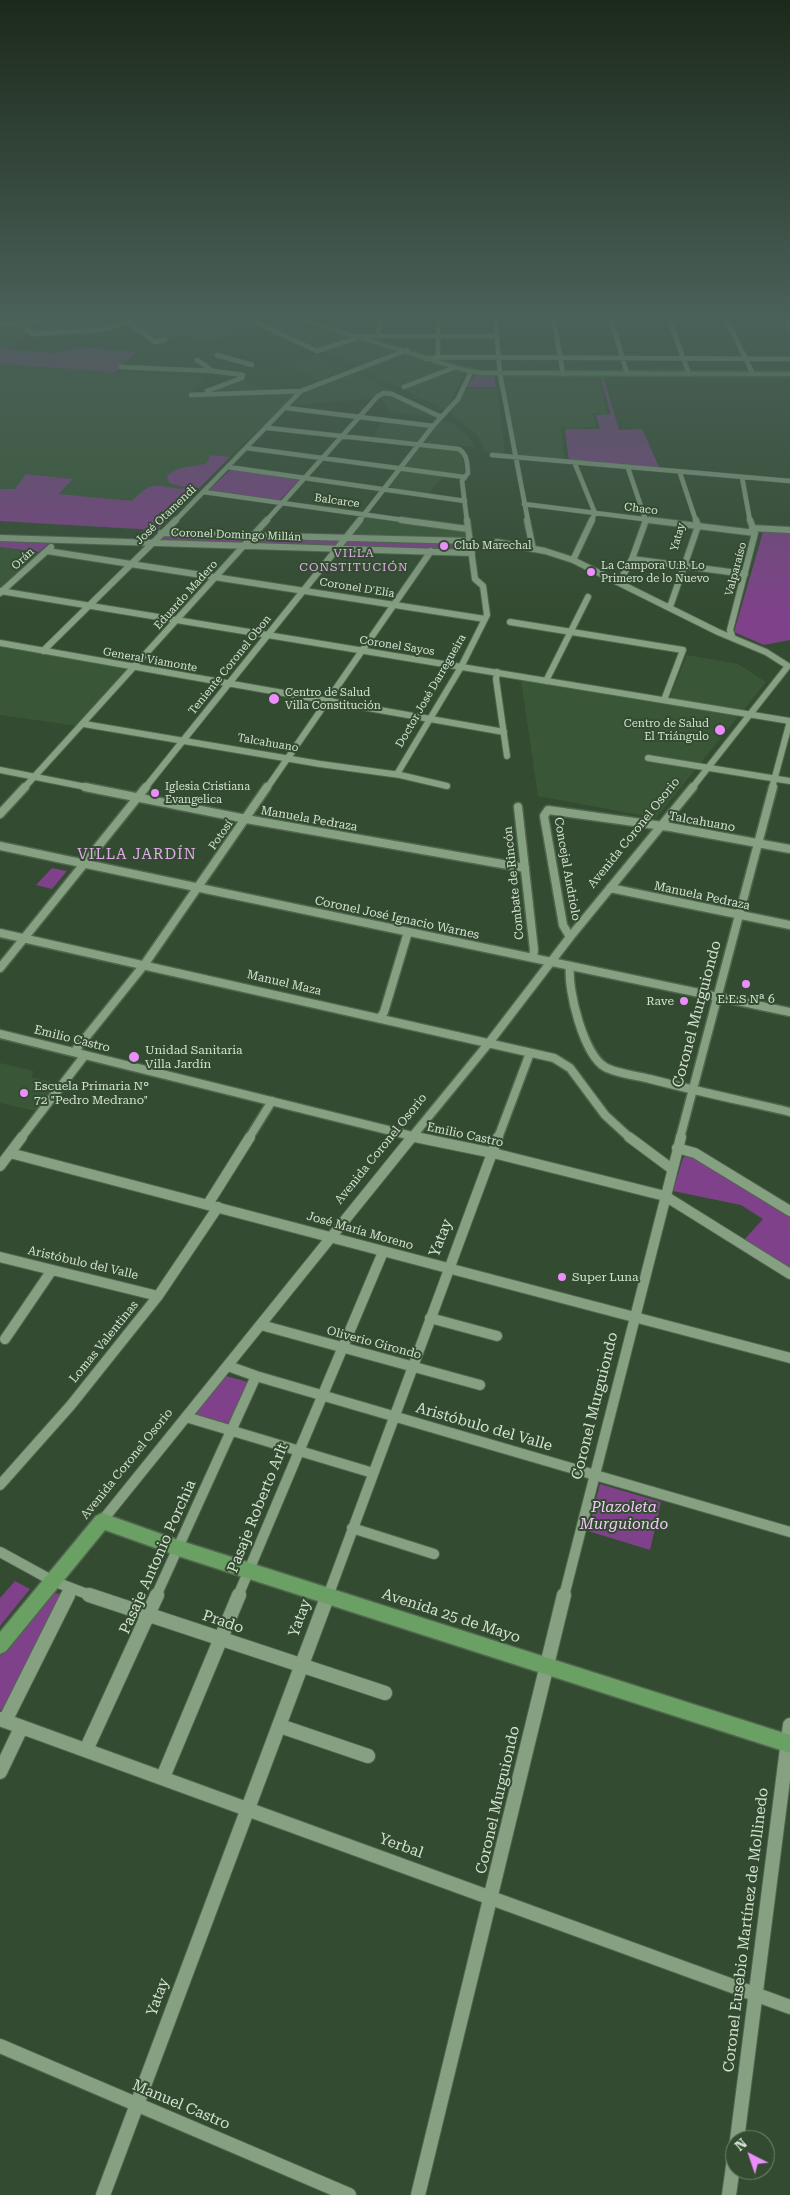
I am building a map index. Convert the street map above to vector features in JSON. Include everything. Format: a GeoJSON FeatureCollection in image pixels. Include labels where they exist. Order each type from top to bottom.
{"type":"FeatureCollection","features":[{"type":"Feature","properties":{"kind":"main road","name":"Avenida 25 de Mayo"},"geometry":{"type":"LineString","coordinates":[[102,1521],[178,1548],[546,1666],[789,1738]]}},
{"type":"Feature","properties":{"kind":"main road","name":"Avenida Coronel Osorio"},"geometry":{"type":"LineString","coordinates":[[0,1645],[102,1521]]}},
{"type":"Feature","properties":{"kind":"street","name":"José Otamendi"},"geometry":{"type":"LineString","coordinates":[[42,651],[277,418]]}},
{"type":"Feature","properties":{"kind":"street","name":"Eduardo Madero"},"geometry":{"type":"LineString","coordinates":[[0,814],[84,724],[358,418]]}},
{"type":"Feature","properties":{"kind":"street"},"geometry":{"type":"LineString","coordinates":[[371,418],[433,426]]}},
{"type":"Feature","properties":{"kind":"street","name":"Teniente Coronel Obon"},"geometry":{"type":"LineString","coordinates":[[0,968],[230,684],[440,418]]}},
{"type":"Feature","properties":{"kind":"street"},"geometry":{"type":"LineString","coordinates":[[508,418],[533,548]]}},
{"type":"Feature","properties":{"kind":"street"},"geometry":{"type":"LineString","coordinates":[[268,428],[459,449],[465,454],[468,473],[462,481],[475,579],[484,588],[487,610],[485,619]]}},
{"type":"Feature","properties":{"kind":"street"},"geometry":{"type":"LineString","coordinates":[[247,448],[464,477]]}},
{"type":"Feature","properties":{"kind":"street"},"geometry":{"type":"LineString","coordinates":[[492,455],[575,464],[790,481]]}},
{"type":"Feature","properties":{"kind":"street"},"geometry":{"type":"LineString","coordinates":[[573,560],[595,513],[575,464]]}},
{"type":"Feature","properties":{"kind":"street"},"geometry":{"type":"LineString","coordinates":[[228,467],[465,501]]}},
{"type":"Feature","properties":{"kind":"street"},"geometry":{"type":"LineString","coordinates":[[620,581],[632,559],[646,520],[628,468]]}},
{"type":"Feature","properties":{"kind":"street","name":"Yatay"},"geometry":{"type":"LineString","coordinates":[[668,607],[671,604],[698,526],[680,473]]}},
{"type":"Feature","properties":{"kind":"street","name":"Valparaíso"},"geometry":{"type":"LineString","coordinates":[[732,636],[730,630],[754,531],[742,477]]}},
{"type":"Feature","properties":{"kind":"street","name":"Balcarce"},"geometry":{"type":"LineString","coordinates":[[204,492],[468,529]]}},
{"type":"Feature","properties":{"kind":"street","name":"Chaco"},"geometry":{"type":"LineString","coordinates":[[524,504],[698,526],[754,531],[790,530]]}},
{"type":"Feature","properties":{"kind":"street","name":"Coronel Domingo Millán"},"geometry":{"type":"LineString","coordinates":[[161,533],[470,542]]}},
{"type":"Feature","properties":{"kind":"street","name":"Coronel Domingo Millán"},"geometry":{"type":"LineString","coordinates":[[0,538],[472,553]]}},
{"type":"Feature","properties":{"kind":"street","name":"Orán"},"geometry":{"type":"LineString","coordinates":[[1,592],[57,540]]}},
{"type":"Feature","properties":{"kind":"street"},"geometry":{"type":"LineString","coordinates":[[497,542],[533,548],[573,560],[620,581],[718,632],[732,636],[783,661],[788,666],[788,673]]}},
{"type":"Feature","properties":{"kind":"street","name":"Coronel D'Elía"},"geometry":{"type":"LineString","coordinates":[[47,550],[485,619]]}},
{"type":"Feature","properties":{"kind":"street","name":"Potosí"},"geometry":{"type":"LineString","coordinates":[[74,1052],[144,965],[364,651],[431,551]]}},
{"type":"Feature","properties":{"kind":"street"},"geometry":{"type":"LineString","coordinates":[[632,559],[745,574]]}},
{"type":"Feature","properties":{"kind":"street","name":"Coronel Sayos"},"geometry":{"type":"LineString","coordinates":[[1,592],[790,721]]}},
{"type":"Feature","properties":{"kind":"street"},"geometry":{"type":"LineString","coordinates":[[546,681],[588,597]]}},
{"type":"Feature","properties":{"kind":"street","name":"Doctor José Darregueira"},"geometry":{"type":"LineString","coordinates":[[397,774],[432,719],[485,619]]}},
{"type":"Feature","properties":{"kind":"street"},"geometry":{"type":"LineString","coordinates":[[510,622],[683,650],[664,700]]}},
{"type":"Feature","properties":{"kind":"street","name":"General Viamonte"},"geometry":{"type":"LineString","coordinates":[[0,643],[504,732]]}},
{"type":"Feature","properties":{"kind":"street"},"geometry":{"type":"LineString","coordinates":[[497,672],[496,678],[507,756]]}},
{"type":"Feature","properties":{"kind":"street","name":"Avenida Coronel Osorio"},"geometry":{"type":"LineString","coordinates":[[102,1521],[261,1325],[330,1236],[488,1044],[570,937],[750,715],[788,673]]}},
{"type":"Feature","properties":{"kind":"street","name":"Coronel Murguiondo"},"geometry":{"type":"LineString","coordinates":[[418,2195],[492,1897],[546,1666],[665,1196],[790,721]]}},
{"type":"Feature","properties":{"kind":"street","name":"Talcahuano"},"geometry":{"type":"LineString","coordinates":[[84,724],[289,759],[397,774],[426,779],[447,786]]}},
{"type":"Feature","properties":{"kind":"street"},"geometry":{"type":"LineString","coordinates":[[648,758],[790,781]]}},
{"type":"Feature","properties":{"kind":"street","name":"Manuela Pedraza"},"geometry":{"type":"LineString","coordinates":[[0,770],[246,819],[526,868]]}},
{"type":"Feature","properties":{"kind":"street","name":"Combate de Rincón"},"geometry":{"type":"LineString","coordinates":[[518,807],[526,868],[533,957]]}},
{"type":"Feature","properties":{"kind":"street","name":"Talcahuano"},"geometry":{"type":"LineString","coordinates":[[552,809],[790,849]]}},
{"type":"Feature","properties":{"kind":"street","name":"Concejal Andriolo"},"geometry":{"type":"LineString","coordinates":[[552,809],[546,811],[544,816],[563,925],[570,937]]}},
{"type":"Feature","properties":{"kind":"street","name":"Coronel José Ignacio Warnes"},"geometry":{"type":"LineString","coordinates":[[0,846],[790,1012]]}},
{"type":"Feature","properties":{"kind":"street","name":"Manuela Pedraza"},"geometry":{"type":"LineString","coordinates":[[610,888],[790,925]]}},
{"type":"Feature","properties":{"kind":"street"},"geometry":{"type":"LineString","coordinates":[[380,1018],[384,1012],[408,932]]}},
{"type":"Feature","properties":{"kind":"street","name":"Manuel Maza"},"geometry":{"type":"LineString","coordinates":[[0,933],[380,1018],[562,1061],[570,1068],[606,1116],[638,1144],[672,1169]]}},
{"type":"Feature","properties":{"kind":"street"},"geometry":{"type":"LineString","coordinates":[[570,966],[570,987],[580,1025],[602,1064],[611,1070],[790,1112]]}},
{"type":"Feature","properties":{"kind":"street","name":"Emilio Castro"},"geometry":{"type":"LineString","coordinates":[[0,1034],[665,1196],[790,1274]]}},
{"type":"Feature","properties":{"kind":"street","name":"Yatay"},"geometry":{"type":"LineString","coordinates":[[103,2195],[280,1726],[448,1268],[530,1054]]}},
{"type":"Feature","properties":{"kind":"street"},"geometry":{"type":"LineString","coordinates":[[0,1166],[85,1055]]}},
{"type":"Feature","properties":{"kind":"street","name":"Lomas Valentinas"},"geometry":{"type":"LineString","coordinates":[[0,1484],[71,1405],[158,1296],[213,1206],[272,1101]]}},
{"type":"Feature","properties":{"kind":"street"},"geometry":{"type":"LineString","coordinates":[[678,1148],[695,1153],[790,1211]]}},
{"type":"Feature","properties":{"kind":"street","name":"José María Moreno"},"geometry":{"type":"LineString","coordinates":[[10,1153],[790,1358]]}},
{"type":"Feature","properties":{"kind":"street","name":"Pasaje Roberto Arlt"},"geometry":{"type":"LineString","coordinates":[[162,1777],[383,1252]]}},
{"type":"Feature","properties":{"kind":"street","name":"Aristóbulo del Valle"},"geometry":{"type":"LineString","coordinates":[[0,1257],[158,1296]]}},
{"type":"Feature","properties":{"kind":"street"},"geometry":{"type":"LineString","coordinates":[[5,1339],[52,1270]]}},
{"type":"Feature","properties":{"kind":"street"},"geometry":{"type":"LineString","coordinates":[[430,1318],[497,1336]]}},
{"type":"Feature","properties":{"kind":"street","name":"Oliverio Girondo"},"geometry":{"type":"LineString","coordinates":[[261,1325],[480,1384]]}},
{"type":"Feature","properties":{"kind":"street","name":"Aristóbulo del Valle"},"geometry":{"type":"LineString","coordinates":[[228,1366],[321,1396],[790,1532]]}},
{"type":"Feature","properties":{"kind":"street","name":"Pasaje Antonio Porchia"},"geometry":{"type":"LineString","coordinates":[[86,1750],[256,1376]]}},
{"type":"Feature","properties":{"kind":"street"},"geometry":{"type":"LineString","coordinates":[[186,1417],[373,1473]]}},
{"type":"Feature","properties":{"kind":"street"},"geometry":{"type":"LineString","coordinates":[[352,1528],[434,1554]]}},
{"type":"Feature","properties":{"kind":"street","name":"Prado"},"geometry":{"type":"LineString","coordinates":[[0,1552],[71,1589],[385,1692]]}},
{"type":"Feature","properties":{"kind":"street"},"geometry":{"type":"LineString","coordinates":[[2,1720],[71,1589]]}},
{"type":"Feature","properties":{"kind":"street","name":"Yerbal"},"geometry":{"type":"LineString","coordinates":[[2,1720],[248,1808],[790,2007]]}},
{"type":"Feature","properties":{"kind":"street"},"geometry":{"type":"LineString","coordinates":[[280,1726],[368,1756]]}},
{"type":"Feature","properties":{"kind":"street"},"geometry":{"type":"LineString","coordinates":[[0,1772],[21,1728]]}},
{"type":"Feature","properties":{"kind":"street","name":"Coronel Eusebio Martínez de Mollinedo"},"geometry":{"type":"LineString","coordinates":[[737,2130],[789,1738]]}},
{"type":"Feature","properties":{"kind":"street","name":"Manuel Castro"},"geometry":{"type":"LineString","coordinates":[[0,2046],[349,2195]]}},
{"type":"Feature","properties":{"kind":"street"},"geometry":{"type":"LineString","coordinates":[[729,2195],[731,2180]]}},
{"type":"Feature","properties":{"kind":"shaded area"},"geometry":{"type":"Polygon","coordinates":[[[0,418],[270,418],[157,530],[0,521],[0,418]]]}},
{"type":"Feature","properties":{"kind":"shaded area"},"geometry":{"type":"Polygon","coordinates":[[[457,418],[501,418],[505,453],[485,452],[478,436],[457,418]]]}},
{"type":"Feature","properties":{"kind":"shaded area"},"geometry":{"type":"Polygon","coordinates":[[[507,418],[594,418],[596,427],[561,428],[564,459],[512,455],[507,418]]]}},
{"type":"Feature","properties":{"kind":"shaded area"},"geometry":{"type":"Polygon","coordinates":[[[382,421],[430,428],[438,421],[451,422],[468,436],[475,447],[373,438],[382,421]]]}},
{"type":"Feature","properties":{"kind":"shaded area"},"geometry":{"type":"Polygon","coordinates":[[[419,447],[462,451],[465,474],[446,473],[427,495],[387,490],[419,447]]]}},
{"type":"Feature","properties":{"kind":"shaded area"},"geometry":{"type":"Polygon","coordinates":[[[366,516],[465,530],[466,540],[353,536],[366,516]]]}},
{"type":"Feature","properties":{"kind":"shaded area"},"geometry":{"type":"Polygon","coordinates":[[[0,547],[46,554],[5,594],[0,594],[0,547]]]}},
{"type":"Feature","properties":{"kind":"shaded area"},"geometry":{"type":"Polygon","coordinates":[[[0,639],[138,664],[84,727],[0,715],[0,639]]]}},
{"type":"Feature","properties":{"kind":"shaded area"},"geometry":{"type":"Polygon","coordinates":[[[687,655],[738,664],[766,682],[656,818],[538,796],[521,680],[667,705],[687,655]]]}},
{"type":"Feature","properties":{"kind":"shaded area","name":"Escuela Primaria N° 72 \"Pedro Medrano\""},"geometry":{"type":"Polygon","coordinates":[[[0,1063],[34,1071],[31,1077],[56,1083],[36,1111],[0,1103],[0,1063]]]}},
{"type":"Feature","properties":{"kind":"green space"},"geometry":{"type":"Polygon","coordinates":[[[597,418],[616,418],[619,430],[642,429],[660,469],[569,461],[565,429],[600,429],[597,418]]]}},
{"type":"Feature","properties":{"kind":"green space"},"geometry":{"type":"Polygon","coordinates":[[[211,455],[230,457],[157,530],[0,521],[0,489],[15,489],[26,474],[73,479],[58,494],[132,501],[139,494],[154,486],[182,489],[184,487],[169,483],[167,475],[180,468],[206,464],[211,455]]]}},
{"type":"Feature","properties":{"kind":"green space"},"geometry":{"type":"Polygon","coordinates":[[[231,469],[300,479],[280,500],[209,490],[231,469]]]}},
{"type":"Feature","properties":{"kind":"green space"},"geometry":{"type":"Polygon","coordinates":[[[763,532],[790,533],[790,640],[764,645],[734,632],[763,532]]]}},
{"type":"Feature","properties":{"kind":"green space"},"geometry":{"type":"Polygon","coordinates":[[[161,533],[470,541],[472,553],[152,543],[161,533]]]}},
{"type":"Feature","properties":{"kind":"green space"},"geometry":{"type":"Polygon","coordinates":[[[0,540],[51,541],[39,552],[0,547],[0,540]]]}},
{"type":"Feature","properties":{"kind":"green space"},"geometry":{"type":"Polygon","coordinates":[[[52,868],[67,871],[52,889],[36,885],[52,868]]]}},
{"type":"Feature","properties":{"kind":"green space"},"geometry":{"type":"Polygon","coordinates":[[[687,1155],[694,1155],[790,1213],[790,1272],[742,1242],[763,1219],[741,1205],[673,1191],[683,1158],[687,1155]]]}},
{"type":"Feature","properties":{"kind":"green space"},"geometry":{"type":"Polygon","coordinates":[[[226,1376],[248,1382],[228,1425],[194,1415],[226,1376]]]}},
{"type":"Feature","properties":{"kind":"green space","name":"Plazoleta Murguiondo"},"geometry":{"type":"Polygon","coordinates":[[[600,1484],[661,1502],[650,1550],[588,1531],[600,1484]]]}},
{"type":"Feature","properties":{"kind":"green space"},"geometry":{"type":"Polygon","coordinates":[[[15,1581],[30,1589],[0,1626],[0,1598],[15,1581]]]}},
{"type":"Feature","properties":{"kind":"green space"},"geometry":{"type":"Polygon","coordinates":[[[52,1593],[64,1594],[4,1712],[0,1710],[0,1655],[52,1593]]]}},
{"type":"Feature","properties":{"kind":"place","name":"Club Marechal"},"geometry":{"type":"Point","coordinates":[444,546]}},
{"type":"Feature","properties":{"kind":"place","name":"La Campora U.B. Lo Primero de lo Nuevo"},"geometry":{"type":"Point","coordinates":[591,572]}},
{"type":"Feature","properties":{"kind":"place","name":"Centro de Salud Villa Constitución"},"geometry":{"type":"Point","coordinates":[274,699]}},
{"type":"Feature","properties":{"kind":"place","name":"Centro de Salud El Triángulo"},"geometry":{"type":"Point","coordinates":[720,730]}},
{"type":"Feature","properties":{"kind":"place","name":"Iglesia Cristiana Evangelica"},"geometry":{"type":"Point","coordinates":[155,793]}},
{"type":"Feature","properties":{"kind":"place","name":"E.E.S Nª 6"},"geometry":{"type":"Point","coordinates":[746,984]}},
{"type":"Feature","properties":{"kind":"place","name":"Rave"},"geometry":{"type":"Point","coordinates":[684,1001]}},
{"type":"Feature","properties":{"kind":"place","name":"Unidad Sanitaria Villa Jardín"},"geometry":{"type":"Point","coordinates":[134,1057]}},
{"type":"Feature","properties":{"kind":"place","name":"Escuela Primaria N° 72 \"Pedro Medrano\""},"geometry":{"type":"Point","coordinates":[24,1093]}},
{"type":"Feature","properties":{"kind":"place","name":"Super Luna"},"geometry":{"type":"Point","coordinates":[562,1277]}},
{"type":"Feature","properties":{"kind":"district","name":"VILLA CONSTITUCIÓN"},"geometry":{"type":"Point","coordinates":[354,560]}},
{"type":"Feature","properties":{"kind":"district","name":"VILLA JARDÍN"},"geometry":{"type":"Point","coordinates":[137,855]}}]}
